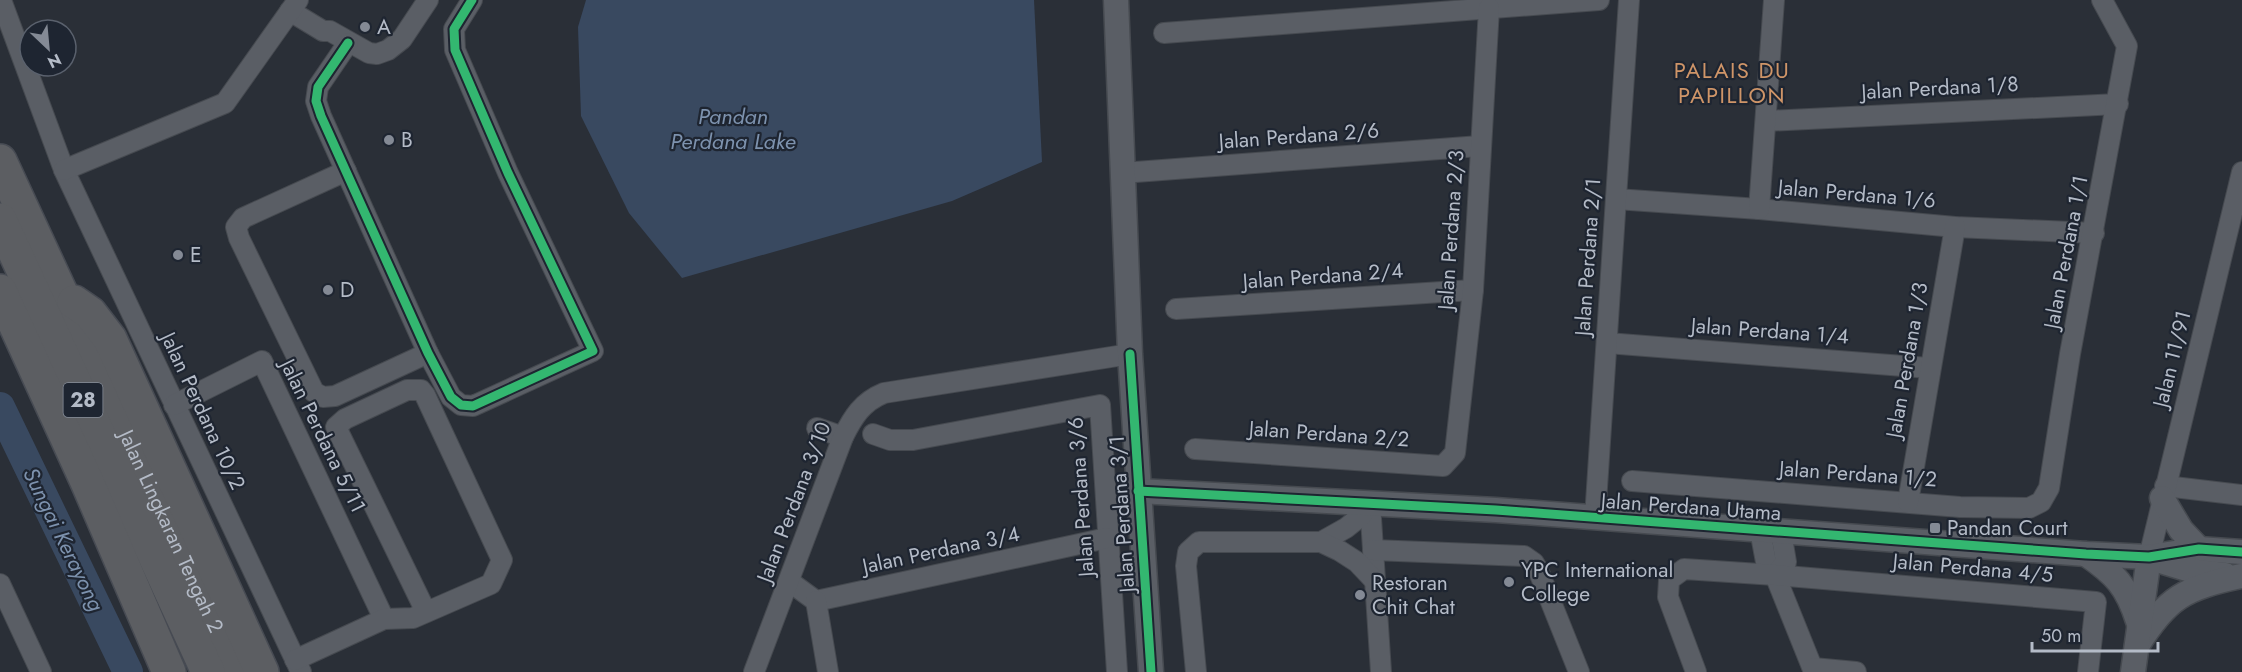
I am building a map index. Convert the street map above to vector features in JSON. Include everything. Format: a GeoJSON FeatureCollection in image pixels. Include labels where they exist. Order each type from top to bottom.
{"type":"FeatureCollection","features":[{"type":"Feature","properties":{"kind":"highway","name":"Jalan Lingkaran Tengah 2"},"geometry":{"type":"LineString","coordinates":[[0,161],[61,292],[177,574],[208,672]]}},
{"type":"Feature","properties":{"kind":"highway","name":"Jalan Lingkaran Tengah 2"},"geometry":{"type":"LineString","coordinates":[[0,220],[177,574],[236,672]]}},
{"type":"Feature","properties":{"kind":"highway"},"geometry":{"type":"LineString","coordinates":[[0,291],[88,484],[168,672]]}},
{"type":"Feature","properties":{"kind":"highway"},"geometry":{"type":"LineString","coordinates":[[61,292],[90,314],[110,339],[262,672]]}},
{"type":"Feature","properties":{"kind":"street","name":"Jalan Perdana 10/2"},"geometry":{"type":"LineString","coordinates":[[1,0],[64,170],[298,666]]}},
{"type":"Feature","properties":{"kind":"street"},"geometry":{"type":"LineString","coordinates":[[64,170],[225,103],[295,4],[327,21],[330,31],[348,42],[369,53],[377,54],[388,50],[402,39],[428,0]]}},
{"type":"Feature","properties":{"kind":"street"},"geometry":{"type":"LineString","coordinates":[[348,42],[318,87],[316,101],[428,353],[451,397],[461,405],[474,406],[593,351],[508,173],[454,50],[454,29],[472,0]]}},
{"type":"Feature","properties":{"kind":"street"},"geometry":{"type":"LineString","coordinates":[[1164,33],[1599,0]]}},
{"type":"Feature","properties":{"kind":"street","name":"Jalan Perdana 2/1"},"geometry":{"type":"LineString","coordinates":[[1595,518],[1629,0]]}},
{"type":"Feature","properties":{"kind":"street"},"geometry":{"type":"LineString","coordinates":[[1759,209],[1774,0]]}},
{"type":"Feature","properties":{"kind":"street","name":"Jalan Perdana 1/1"},"geometry":{"type":"LineString","coordinates":[[2052,466],[2070,354],[2127,46],[2102,0]]}},
{"type":"Feature","properties":{"kind":"street","name":"Jalan Perdana 3/1"},"geometry":{"type":"LineString","coordinates":[[1117,1],[1130,354],[1137,491],[1151,672]]}},
{"type":"Feature","properties":{"kind":"street","name":"Jalan Perdana 2/3"},"geometry":{"type":"LineString","coordinates":[[1455,453],[1473,290],[1489,8]]}},
{"type":"Feature","properties":{"kind":"street","name":"Jalan Perdana 1/8"},"geometry":{"type":"LineString","coordinates":[[1766,121],[2118,104]]}},
{"type":"Feature","properties":{"kind":"street","name":"Jalan Perdana 2/6"},"geometry":{"type":"LineString","coordinates":[[1122,173],[1480,146]]}},
{"type":"Feature","properties":{"kind":"street"},"geometry":{"type":"LineString","coordinates":[[346,171],[243,218],[236,227],[239,238],[314,392],[323,397],[335,396],[428,353]]}},
{"type":"Feature","properties":{"kind":"street","name":"Jalan 11/91"},"geometry":{"type":"LineString","coordinates":[[2149,557],[2163,492],[2240,184]]}},
{"type":"Feature","properties":{"kind":"street","name":"Jalan Perdana 1/6"},"geometry":{"type":"LineString","coordinates":[[1616,199],[1759,209],[1955,227],[2094,233]]}},
{"type":"Feature","properties":{"kind":"street","name":"Jalan Perdana 1/3"},"geometry":{"type":"LineString","coordinates":[[1908,502],[1929,368],[1955,227]]}},
{"type":"Feature","properties":{"kind":"street","name":"Jalan Perdana 2/4"},"geometry":{"type":"LineString","coordinates":[[1176,309],[1473,290]]}},
{"type":"Feature","properties":{"kind":"street","name":"Jalan Perdana 1/4"},"geometry":{"type":"LineString","coordinates":[[1607,342],[1929,368]]}},
{"type":"Feature","properties":{"kind":"street","name":"Jalan Perdana 3/10"},"geometry":{"type":"LineString","coordinates":[[754,672],[843,437],[854,416],[863,405],[884,393],[1130,354]]}},
{"type":"Feature","properties":{"kind":"street","name":"Jalan Perdana 5/11"},"geometry":{"type":"LineString","coordinates":[[174,405],[262,361],[384,619]]}},
{"type":"Feature","properties":{"kind":"street"},"geometry":{"type":"LineString","coordinates":[[298,666],[384,619],[413,618],[491,584],[502,560],[425,395],[421,390],[406,390],[345,419],[336,427],[426,612]]}},
{"type":"Feature","properties":{"kind":"street","name":"Jalan Perdana 3/6"},"geometry":{"type":"LineString","coordinates":[[873,434],[890,440],[913,440],[1100,405],[1117,672]]}},
{"type":"Feature","properties":{"kind":"street"},"geometry":{"type":"LineString","coordinates":[[817,428],[843,437]]}},
{"type":"Feature","properties":{"kind":"street","name":"Jalan Perdana 2/2"},"geometry":{"type":"LineString","coordinates":[[1195,449],[1443,466],[1455,453]]}},
{"type":"Feature","properties":{"kind":"street","name":"Jalan Perdana 1/2"},"geometry":{"type":"LineString","coordinates":[[1632,481],[1960,507],[2029,508],[2042,502],[2049,488],[2052,466]]}},
{"type":"Feature","properties":{"kind":"street","name":"Jalan Perdana Utama"},"geometry":{"type":"LineString","coordinates":[[1137,491],[1370,503],[2086,554],[2149,557],[2199,549],[2242,552]]}},
{"type":"Feature","properties":{"kind":"street"},"geometry":{"type":"LineString","coordinates":[[2199,549],[2181,531],[2163,492],[2242,495]]}},
{"type":"Feature","properties":{"kind":"street"},"geometry":{"type":"LineString","coordinates":[[1321,542],[1346,528],[1361,516],[1370,503]]}},
{"type":"Feature","properties":{"kind":"street"},"geometry":{"type":"LineString","coordinates":[[1370,503],[1381,672]]}},
{"type":"Feature","properties":{"kind":"street"},"geometry":{"type":"LineString","coordinates":[[1771,531],[1766,562],[1776,574],[1813,670],[1856,672]]}},
{"type":"Feature","properties":{"kind":"street","name":"Jalan Perdana 3/4"},"geometry":{"type":"LineString","coordinates":[[816,601],[1107,538]]}},
{"type":"Feature","properties":{"kind":"street"},"geometry":{"type":"LineString","coordinates":[[1196,672],[1186,566],[1188,552],[1199,542],[1321,542],[1357,562],[1375,581]]}},
{"type":"Feature","properties":{"kind":"street"},"geometry":{"type":"LineString","coordinates":[[1373,550],[1524,556],[1534,563],[1539,572],[1579,672]]}},
{"type":"Feature","properties":{"kind":"street"},"geometry":{"type":"LineString","coordinates":[[2086,554],[2117,578],[2129,597],[2138,634]]}},
{"type":"Feature","properties":{"kind":"street"},"geometry":{"type":"LineString","coordinates":[[2133,672],[2149,557]]}},
{"type":"Feature","properties":{"kind":"street","name":"Jalan Perdana Utama"},"geometry":{"type":"LineString","coordinates":[[2149,557],[2196,572],[2241,576]]}},
{"type":"Feature","properties":{"kind":"street"},"geometry":{"type":"LineString","coordinates":[[1696,672],[1668,597],[1669,580],[1684,569],[1776,574]]}},
{"type":"Feature","properties":{"kind":"street","name":"Jalan Perdana 4/5"},"geometry":{"type":"LineString","coordinates":[[1776,574],[2096,602],[2088,672]]}},
{"type":"Feature","properties":{"kind":"street"},"geometry":{"type":"LineString","coordinates":[[2138,634],[2174,599],[2207,583],[2241,576]]}},
{"type":"Feature","properties":{"kind":"street"},"geometry":{"type":"LineString","coordinates":[[790,582],[816,601],[828,672]]}},
{"type":"Feature","properties":{"kind":"street"},"geometry":{"type":"LineString","coordinates":[[2,594],[41,672]]}},
{"type":"Feature","properties":{"kind":"water","name":"Pandan Perdana Lake"},"geometry":{"type":"Polygon","coordinates":[[[586,0],[1034,0],[1042,162],[952,201],[682,278],[629,213],[581,116],[578,27],[586,0]]]}},
{"type":"Feature","properties":{"kind":"waterway","name":"Sungai Kerayong"},"geometry":{"type":"LineString","coordinates":[[0,407],[128,672]]}},
{"type":"Feature","properties":{"kind":"cycle path"},"geometry":{"type":"LineString","coordinates":[[348,43],[318,87],[316,101],[321,116],[428,353],[451,397],[461,405],[473,406],[593,351],[508,173],[455,50],[454,29],[472,0]]}},
{"type":"Feature","properties":{"kind":"cycle path"},"geometry":{"type":"LineString","coordinates":[[1130,354],[1151,672]]}},
{"type":"Feature","properties":{"kind":"cycle path"},"geometry":{"type":"LineString","coordinates":[[1138,491],[1496,510],[2086,554],[2149,557],[2199,549],[2242,552]]}},
{"type":"Feature","properties":{"kind":"place","name":"A"},"geometry":{"type":"Point","coordinates":[365,27]}},
{"type":"Feature","properties":{"kind":"place","name":"B"},"geometry":{"type":"Point","coordinates":[389,140]}},
{"type":"Feature","properties":{"kind":"place","name":"E"},"geometry":{"type":"Point","coordinates":[178,255]}},
{"type":"Feature","properties":{"kind":"place","name":"D"},"geometry":{"type":"Point","coordinates":[328,290]}},
{"type":"Feature","properties":{"kind":"place","name":"Pandan Court"},"geometry":{"type":"Point","coordinates":[1935,528]}},
{"type":"Feature","properties":{"kind":"place","name":"YPC International College"},"geometry":{"type":"Point","coordinates":[1509,582]}},
{"type":"Feature","properties":{"kind":"place","name":"Restoran Chit Chat"},"geometry":{"type":"Point","coordinates":[1360,595]}},
{"type":"Feature","properties":{"kind":"district","name":"PALAIS DU PAPILLON"},"geometry":{"type":"Point","coordinates":[1732,82]}}]}
